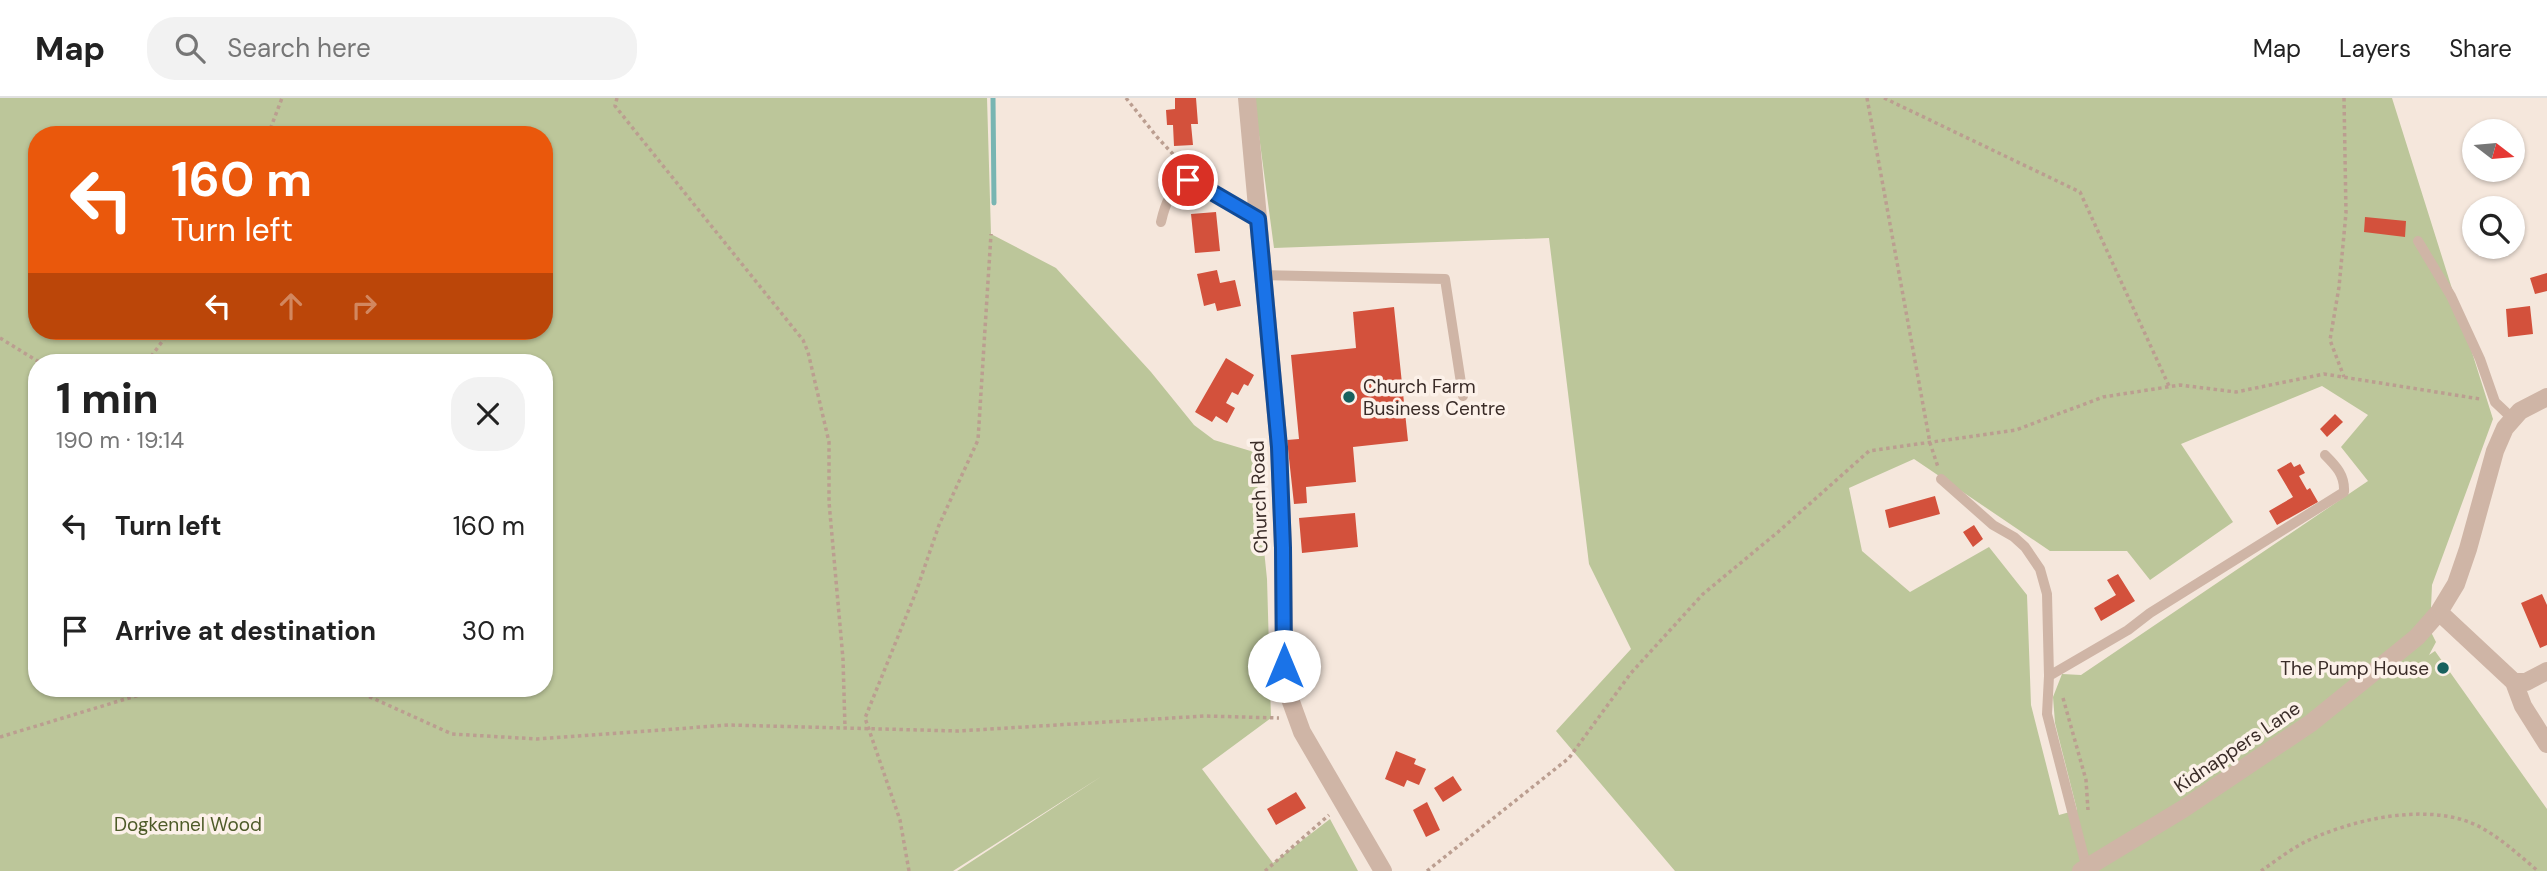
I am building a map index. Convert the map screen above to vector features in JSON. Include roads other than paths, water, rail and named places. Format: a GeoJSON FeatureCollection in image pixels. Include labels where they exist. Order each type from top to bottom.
{"type":"FeatureCollection","features":[{"type":"Feature","properties":{"kind":"street","name":"Church Road"},"geometry":{"type":"LineString","coordinates":[[1247,98],[1279,447],[1284,666],[1290,699],[1302,732],[1383,871]]}},
{"type":"Feature","properties":{"kind":"street","name":"Kidnappers Lane"},"geometry":{"type":"LineString","coordinates":[[2084,870],[2183,809],[2311,723],[2403,649],[2439,612],[2463,567],[2499,439],[2513,419],[2530,405],[2547,397]]}},
{"type":"Feature","properties":{"kind":"street"},"geometry":{"type":"LineString","coordinates":[[2439,612],[2514,682],[2523,706],[2547,744]]}},
{"type":"Feature","properties":{"kind":"street"},"geometry":{"type":"LineString","coordinates":[[2514,682],[2526,681],[2547,671]]}},
{"type":"Feature","properties":{"kind":"lane"},"geometry":{"type":"LineString","coordinates":[[1161,222],[1175,188],[1188,180],[1258,219]]}},
{"type":"Feature","properties":{"kind":"lane"},"geometry":{"type":"LineString","coordinates":[[2418,241],[2451,296],[2480,359],[2495,402],[2513,419]]}},
{"type":"Feature","properties":{"kind":"lane"},"geometry":{"type":"LineString","coordinates":[[1264,275],[1445,279],[1463,397]]}},
{"type":"Feature","properties":{"kind":"lane"},"geometry":{"type":"LineString","coordinates":[[2052,674],[2128,630],[2150,613],[2344,492],[2344,483],[2338,468],[2325,456]]}},
{"type":"Feature","properties":{"kind":"lane"},"geometry":{"type":"LineString","coordinates":[[1941,479],[1993,525],[2014,537],[2025,547],[2040,569],[2047,594],[2052,674],[2047,714],[2084,870]]}},
{"type":"Feature","properties":{"kind":"waterway"},"geometry":{"type":"LineString","coordinates":[[993,98],[994,203]]}},
{"type":"Feature","properties":{"kind":"place","name":"Church Farm Business Centre"},"geometry":{"type":"Point","coordinates":[1349,397]}},
{"type":"Feature","properties":{"kind":"place","name":"The Pump House"},"geometry":{"type":"Point","coordinates":[2443,668]}},
{"type":"Feature","properties":{"kind":"park label","name":"Dogkennel Wood"},"geometry":{"type":"Point","coordinates":[188,824]}}]}
